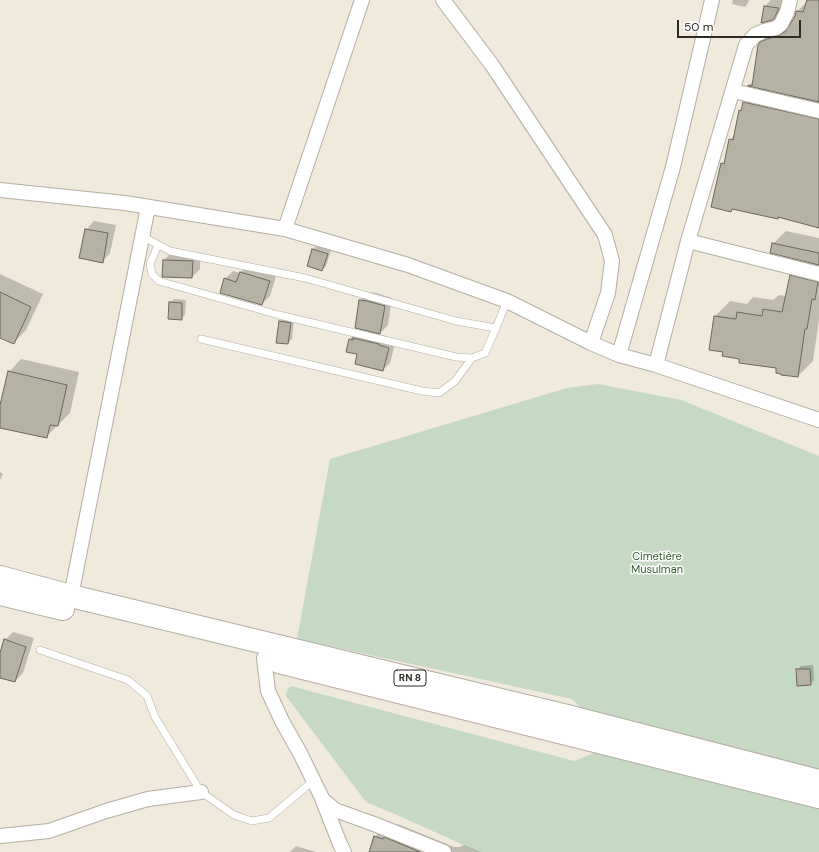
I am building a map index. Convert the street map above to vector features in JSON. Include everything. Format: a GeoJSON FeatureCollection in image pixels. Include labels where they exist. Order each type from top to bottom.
{"type":"FeatureCollection","features":[{"type":"Feature","properties":{"kind":"highway","name":"RN 8"},"geometry":{"type":"LineString","coordinates":[[0,577],[71,596],[567,716],[819,781]]}},
{"type":"Feature","properties":{"kind":"highway","name":"RN 8"},"geometry":{"type":"LineString","coordinates":[[0,594],[264,658],[819,797]]}},
{"type":"Feature","properties":{"kind":"street"},"geometry":{"type":"LineString","coordinates":[[285,229],[362,0]]}},
{"type":"Feature","properties":{"kind":"street"},"geometry":{"type":"LineString","coordinates":[[443,0],[492,65],[605,235],[612,261],[608,293],[592,343]]}},
{"type":"Feature","properties":{"kind":"street"},"geometry":{"type":"LineString","coordinates":[[619,355],[673,167],[712,0]]}},
{"type":"Feature","properties":{"kind":"street"},"geometry":{"type":"LineString","coordinates":[[656,365],[688,241],[746,45],[755,35],[776,28],[781,24],[787,12],[790,0]]}},
{"type":"Feature","properties":{"kind":"street"},"geometry":{"type":"LineString","coordinates":[[733,91],[819,111]]}},
{"type":"Feature","properties":{"kind":"street"},"geometry":{"type":"LineString","coordinates":[[0,190],[125,203],[285,229],[408,265],[506,301],[619,355],[656,365],[819,420]]}},
{"type":"Feature","properties":{"kind":"street"},"geometry":{"type":"LineString","coordinates":[[71,596],[148,207]]}},
{"type":"Feature","properties":{"kind":"street"},"geometry":{"type":"LineString","coordinates":[[688,241],[819,274]]}},
{"type":"Feature","properties":{"kind":"street"},"geometry":{"type":"LineString","coordinates":[[264,658],[268,691],[323,800],[344,852]]}},
{"type":"Feature","properties":{"kind":"street"},"geometry":{"type":"LineString","coordinates":[[0,836],[49,831],[148,799],[201,792]]}},
{"type":"Feature","properties":{"kind":"street"},"geometry":{"type":"LineString","coordinates":[[323,800],[335,810],[444,852]]}},
{"type":"Feature","properties":{"kind":"lane"},"geometry":{"type":"LineString","coordinates":[[142,236],[170,251],[305,278],[456,321],[496,328]]}},
{"type":"Feature","properties":{"kind":"lane"},"geometry":{"type":"LineString","coordinates":[[158,245],[150,264],[152,274],[159,281],[279,316],[456,357],[472,358],[485,353],[506,301]]}},
{"type":"Feature","properties":{"kind":"lane"},"geometry":{"type":"LineString","coordinates":[[202,340],[422,391],[438,393],[455,381],[472,358]]}},
{"type":"Feature","properties":{"kind":"lane"},"geometry":{"type":"LineString","coordinates":[[40,650],[128,680],[147,696],[155,717],[201,792],[234,815],[252,821],[269,818],[312,780]]}},
{"type":"Feature","properties":{"kind":"green space","name":"Cimetière Musulman"},"geometry":{"type":"Polygon","coordinates":[[[598,384],[681,400],[819,456],[819,777],[595,723],[572,699],[297,639],[330,459],[567,388],[598,384]]]}},
{"type":"Feature","properties":{"kind":"green space"},"geometry":{"type":"Polygon","coordinates":[[[291,686],[574,761],[604,749],[819,805],[819,852],[479,852],[366,802],[286,696],[287,690],[291,686]]]}},
{"type":"Feature","properties":{"kind":"building"},"geometry":{"type":"Polygon","coordinates":[[[807,0],[819,0],[819,102],[748,86],[752,86],[758,45],[760,42],[778,36],[786,31],[795,16],[796,11],[803,12],[807,0]]]}},
{"type":"Feature","properties":{"kind":"building"},"geometry":{"type":"Polygon","coordinates":[[[764,6],[779,8],[774,19],[761,23],[764,6]]]}},
{"type":"Feature","properties":{"kind":"building"},"geometry":{"type":"Polygon","coordinates":[[[743,102],[819,119],[819,228],[778,217],[778,219],[732,209],[731,212],[711,207],[721,163],[724,164],[729,139],[733,140],[739,110],[741,111],[743,102]]]}},
{"type":"Feature","properties":{"kind":"building"},"geometry":{"type":"Polygon","coordinates":[[[85,229],[108,233],[103,263],[79,258],[85,229]]]}},
{"type":"Feature","properties":{"kind":"building"},"geometry":{"type":"Polygon","coordinates":[[[772,243],[819,253],[819,265],[770,253],[772,243]]]}},
{"type":"Feature","properties":{"kind":"building"},"geometry":{"type":"Polygon","coordinates":[[[312,249],[328,254],[322,271],[307,266],[312,249]]]}},
{"type":"Feature","properties":{"kind":"building"},"geometry":{"type":"Polygon","coordinates":[[[163,260],[193,261],[192,278],[162,277],[163,260]]]}},
{"type":"Feature","properties":{"kind":"building"},"geometry":{"type":"Polygon","coordinates":[[[240,272],[270,281],[262,305],[220,293],[224,278],[236,282],[240,272]]]}},
{"type":"Feature","properties":{"kind":"building"},"geometry":{"type":"Polygon","coordinates":[[[790,275],[818,282],[815,300],[812,299],[807,329],[805,329],[798,377],[776,373],[776,368],[739,363],[739,359],[722,356],[723,352],[709,350],[714,316],[736,319],[737,312],[762,316],[763,309],[782,312],[790,275]]]}},
{"type":"Feature","properties":{"kind":"building"},"geometry":{"type":"Polygon","coordinates":[[[0,292],[31,307],[14,344],[0,338],[0,292]]]}},
{"type":"Feature","properties":{"kind":"building"},"geometry":{"type":"Polygon","coordinates":[[[359,300],[385,306],[380,334],[355,328],[359,300]]]}},
{"type":"Feature","properties":{"kind":"building"},"geometry":{"type":"Polygon","coordinates":[[[169,302],[182,303],[182,320],[168,319],[169,302]]]}},
{"type":"Feature","properties":{"kind":"building"},"geometry":{"type":"Polygon","coordinates":[[[279,321],[291,323],[288,344],[276,343],[279,321]]]}},
{"type":"Feature","properties":{"kind":"building"},"geometry":{"type":"Polygon","coordinates":[[[353,338],[389,348],[383,371],[355,364],[357,354],[346,352],[349,339],[353,340],[353,338]]]}},
{"type":"Feature","properties":{"kind":"building"},"geometry":{"type":"Polygon","coordinates":[[[8,371],[67,385],[58,426],[50,425],[47,438],[0,428],[0,405],[8,371]]]}},
{"type":"Feature","properties":{"kind":"building"},"geometry":{"type":"Polygon","coordinates":[[[4,639],[26,647],[15,682],[0,678],[0,653],[4,639]]]}},
{"type":"Feature","properties":{"kind":"building"},"geometry":{"type":"Polygon","coordinates":[[[796,669],[810,669],[811,685],[797,686],[796,669]]]}},
{"type":"Feature","properties":{"kind":"building"},"geometry":{"type":"Polygon","coordinates":[[[374,836],[383,839],[384,837],[420,852],[369,852],[374,836]]]}}]}
